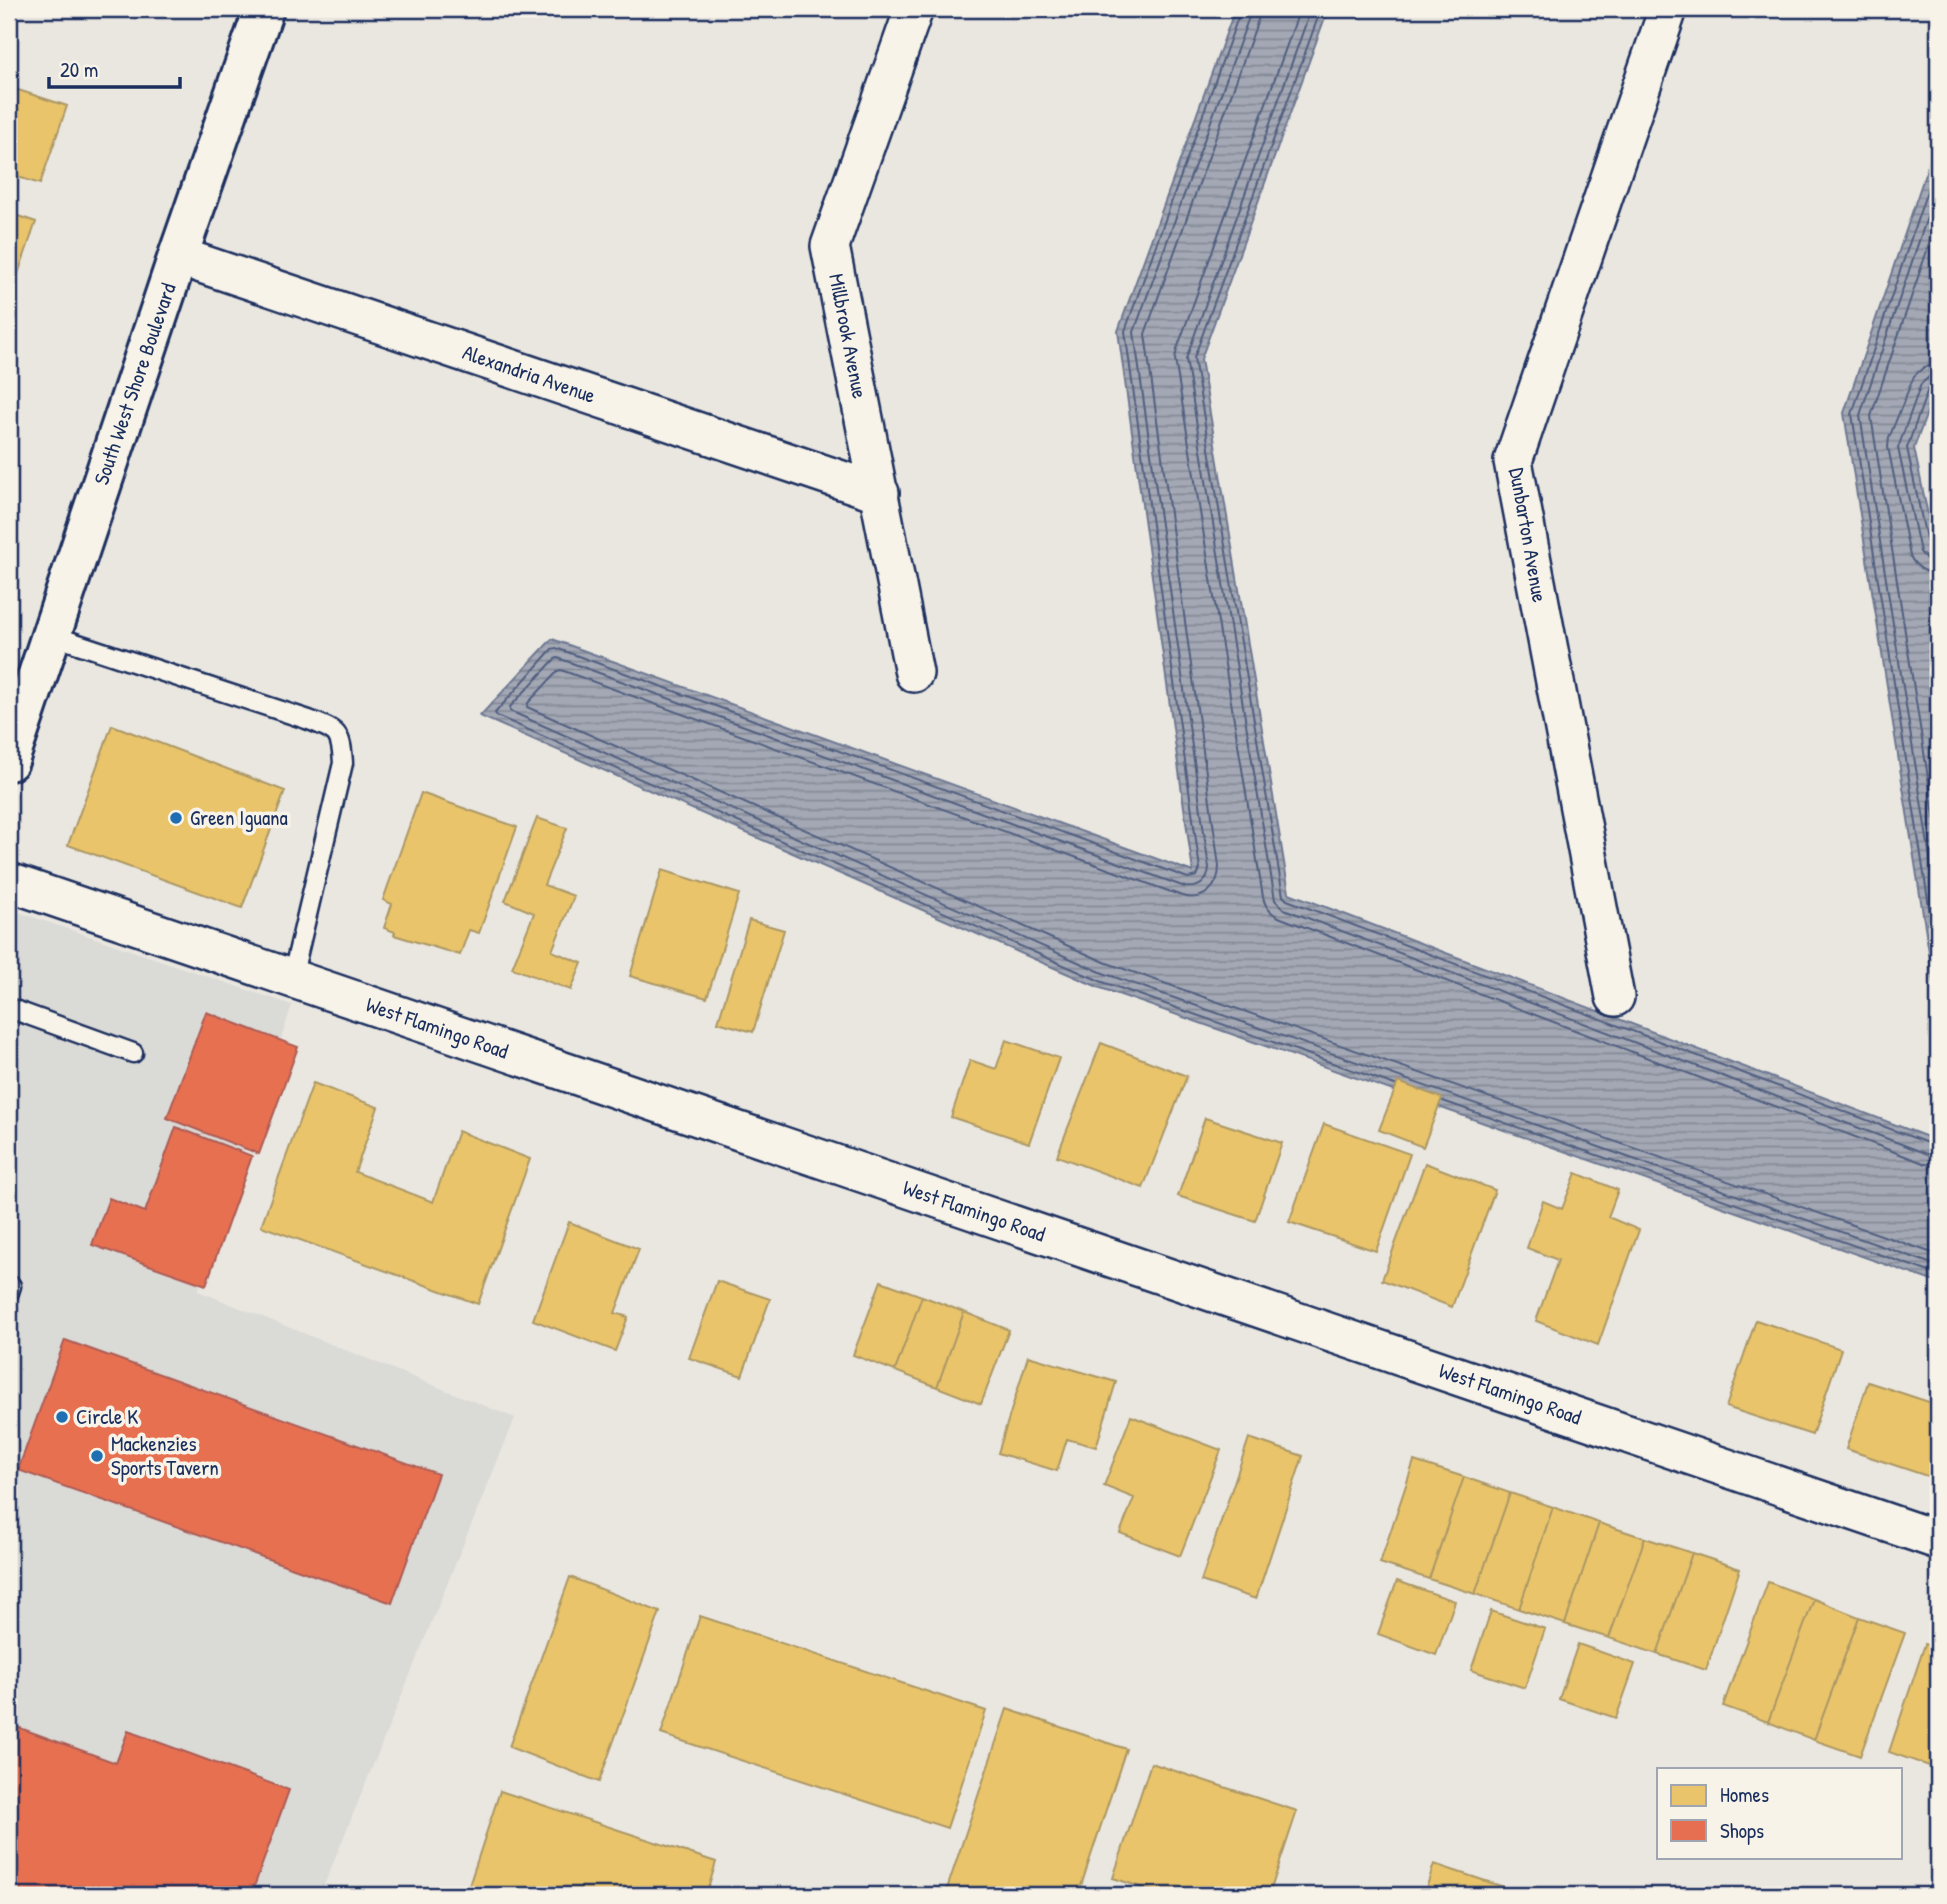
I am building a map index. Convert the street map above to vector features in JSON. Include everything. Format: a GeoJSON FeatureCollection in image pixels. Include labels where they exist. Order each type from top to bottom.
{"type":"FeatureCollection","features":[{"type":"Feature","properties":{"kind":"street","name":"South West Shore Boulevard"},"geometry":{"type":"LineString","coordinates":[[9,761],[178,256],[264,9]]}},
{"type":"Feature","properties":{"kind":"street","name":"Millbrook Avenue"},"geometry":{"type":"LineString","coordinates":[[914,9],[830,246],[914,673]]}},
{"type":"Feature","properties":{"kind":"street","name":"Dunbarton Avenue"},"geometry":{"type":"LineString","coordinates":[[1615,997],[1513,461],[1668,9]]}},
{"type":"Feature","properties":{"kind":"street","name":"Alexandria Avenue"},"geometry":{"type":"LineString","coordinates":[[178,256],[880,493]]}},
{"type":"Feature","properties":{"kind":"street","name":"West Flamingo Road"},"geometry":{"type":"LineString","coordinates":[[9,882],[1938,1540]]}},
{"type":"Feature","properties":{"kind":"lane"},"geometry":{"type":"LineString","coordinates":[[51,635],[309,720],[331,728],[340,738],[343,763],[292,978]]}},
{"type":"Feature","properties":{"kind":"lane"},"geometry":{"type":"LineString","coordinates":[[9,1008],[133,1053]]}},
{"type":"Feature","properties":{"kind":"shaded area"},"geometry":{"type":"Polygon","coordinates":[[[9,909],[292,1005],[198,1291],[515,1418],[320,1895],[9,1895],[9,909]]]}},
{"type":"Feature","properties":{"kind":"water"},"geometry":{"type":"Polygon","coordinates":[[[1235,9],[1328,9],[1201,359],[1289,893],[1938,1141],[1938,1283],[1098,987],[480,716],[552,639],[1193,872],[1118,331],[1235,9]]]}},
{"type":"Feature","properties":{"kind":"water"},"geometry":{"type":"Polygon","coordinates":[[[1938,136],[1938,383],[1914,448],[1938,563],[1938,1009],[1844,413],[1938,136]]]}},
{"type":"Feature","properties":{"kind":"building: Homes"},"geometry":{"type":"Polygon","coordinates":[[[9,87],[67,106],[40,184],[9,174],[9,87]]]}},
{"type":"Feature","properties":{"kind":"building: Homes"},"geometry":{"type":"Polygon","coordinates":[[[9,213],[36,222],[11,294],[9,294],[9,213]]]}},
{"type":"Feature","properties":{"kind":"building: Homes","name":"Green Iguana"},"geometry":{"type":"Polygon","coordinates":[[[112,725],[285,791],[242,908],[68,845],[112,725]]]}},
{"type":"Feature","properties":{"kind":"building: Homes"},"geometry":{"type":"Polygon","coordinates":[[[421,793],[517,827],[479,933],[469,930],[460,955],[394,935],[395,932],[384,928],[392,904],[383,900],[421,793]]]}},
{"type":"Feature","properties":{"kind":"building: Homes"},"geometry":{"type":"Polygon","coordinates":[[[537,818],[567,828],[544,885],[574,896],[552,951],[582,963],[571,990],[512,968],[534,913],[505,901],[537,818]]]}},
{"type":"Feature","properties":{"kind":"building: Homes"},"geometry":{"type":"Polygon","coordinates":[[[662,870],[739,894],[707,998],[630,976],[662,870]]]}},
{"type":"Feature","properties":{"kind":"building: Homes"},"geometry":{"type":"Polygon","coordinates":[[[749,920],[784,930],[753,1032],[718,1022],[749,920]]]}},
{"type":"Feature","properties":{"kind":"building: Homes"},"geometry":{"type":"Polygon","coordinates":[[[1006,1040],[1059,1058],[1029,1143],[951,1117],[970,1060],[996,1069],[1006,1040]]]}},
{"type":"Feature","properties":{"kind":"building: Homes"},"geometry":{"type":"Polygon","coordinates":[[[1101,1043],[1187,1076],[1143,1188],[1057,1156],[1101,1043]]]}},
{"type":"Feature","properties":{"kind":"building: Homes"},"geometry":{"type":"Polygon","coordinates":[[[1398,1082],[1442,1098],[1423,1147],[1379,1130],[1398,1082]]]}},
{"type":"Feature","properties":{"kind":"building: Homes"},"geometry":{"type":"Polygon","coordinates":[[[313,1083],[378,1107],[355,1172],[433,1202],[458,1131],[530,1159],[478,1304],[261,1226],[313,1083]]]}},
{"type":"Feature","properties":{"kind":"building: Homes"},"geometry":{"type":"Polygon","coordinates":[[[1205,1118],[1282,1143],[1255,1221],[1178,1196],[1205,1118]]]}},
{"type":"Feature","properties":{"kind":"building: Homes"},"geometry":{"type":"Polygon","coordinates":[[[1324,1124],[1410,1154],[1376,1251],[1289,1222],[1324,1124]]]}},
{"type":"Feature","properties":{"kind":"building: Homes"},"geometry":{"type":"Polygon","coordinates":[[[1425,1163],[1495,1190],[1452,1307],[1382,1280],[1425,1163]]]}},
{"type":"Feature","properties":{"kind":"building: Homes"},"geometry":{"type":"Polygon","coordinates":[[[1576,1173],[1618,1190],[1608,1217],[1639,1230],[1598,1345],[1536,1321],[1558,1260],[1527,1248],[1543,1201],[1562,1209],[1576,1173]]]}},
{"type":"Feature","properties":{"kind":"building: Homes"},"geometry":{"type":"Polygon","coordinates":[[[569,1222],[639,1249],[615,1313],[628,1317],[615,1351],[533,1320],[569,1222]]]}},
{"type":"Feature","properties":{"kind":"building: Homes"},"geometry":{"type":"Polygon","coordinates":[[[717,1281],[770,1299],[742,1376],[689,1358],[717,1281]]]}},
{"type":"Feature","properties":{"kind":"building: Homes"},"geometry":{"type":"Polygon","coordinates":[[[881,1281],[922,1296],[895,1371],[853,1355],[881,1281]]]}},
{"type":"Feature","properties":{"kind":"building: Homes"},"geometry":{"type":"Polygon","coordinates":[[[922,1296],[964,1312],[937,1387],[895,1371],[922,1296]]]}},
{"type":"Feature","properties":{"kind":"building: Homes"},"geometry":{"type":"Polygon","coordinates":[[[964,1312],[1009,1330],[981,1404],[937,1387],[964,1312]]]}},
{"type":"Feature","properties":{"kind":"building: Homes"},"geometry":{"type":"Polygon","coordinates":[[[1756,1320],[1841,1349],[1812,1435],[1726,1407],[1756,1320]]]}},
{"type":"Feature","properties":{"kind":"building: Homes"},"geometry":{"type":"Polygon","coordinates":[[[1028,1356],[1116,1382],[1096,1447],[1067,1439],[1057,1471],[998,1453],[1028,1356]]]}},
{"type":"Feature","properties":{"kind":"building: Homes"},"geometry":{"type":"Polygon","coordinates":[[[1868,1382],[1938,1405],[1938,1462],[1933,1478],[1846,1449],[1868,1382]]]}},
{"type":"Feature","properties":{"kind":"building: Homes"},"geometry":{"type":"Polygon","coordinates":[[[1131,1416],[1221,1450],[1180,1556],[1120,1533],[1134,1498],[1104,1486],[1131,1416]]]}},
{"type":"Feature","properties":{"kind":"building: Homes"},"geometry":{"type":"Polygon","coordinates":[[[1249,1438],[1303,1456],[1256,1599],[1201,1581],[1249,1438]]]}},
{"type":"Feature","properties":{"kind":"building: Homes"},"geometry":{"type":"Polygon","coordinates":[[[1414,1461],[1464,1477],[1429,1579],[1380,1563],[1414,1461]]]}},
{"type":"Feature","properties":{"kind":"building: Homes"},"geometry":{"type":"Polygon","coordinates":[[[1464,1477],[1510,1493],[1475,1594],[1429,1579],[1464,1477]]]}},
{"type":"Feature","properties":{"kind":"building: Homes"},"geometry":{"type":"Polygon","coordinates":[[[1510,1493],[1553,1507],[1519,1609],[1475,1594],[1510,1493]]]}},
{"type":"Feature","properties":{"kind":"building: Homes"},"geometry":{"type":"Polygon","coordinates":[[[1553,1507],[1599,1523],[1565,1624],[1519,1609],[1553,1507]]]}},
{"type":"Feature","properties":{"kind":"building: Homes"},"geometry":{"type":"Polygon","coordinates":[[[1599,1523],[1645,1538],[1609,1638],[1565,1624],[1599,1523]]]}},
{"type":"Feature","properties":{"kind":"building: Homes"},"geometry":{"type":"Polygon","coordinates":[[[1645,1538],[1692,1553],[1657,1654],[1609,1638],[1645,1538]]]}},
{"type":"Feature","properties":{"kind":"building: Homes"},"geometry":{"type":"Polygon","coordinates":[[[1692,1553],[1740,1569],[1706,1670],[1657,1654],[1692,1553]]]}},
{"type":"Feature","properties":{"kind":"building: Homes"},"geometry":{"type":"Polygon","coordinates":[[[570,1577],[660,1612],[599,1782],[509,1747],[570,1577]]]}},
{"type":"Feature","properties":{"kind":"building: Homes"},"geometry":{"type":"Polygon","coordinates":[[[1397,1581],[1455,1601],[1436,1655],[1378,1634],[1397,1581]]]}},
{"type":"Feature","properties":{"kind":"building: Homes"},"geometry":{"type":"Polygon","coordinates":[[[1768,1582],[1814,1599],[1768,1722],[1723,1706],[1768,1582]]]}},
{"type":"Feature","properties":{"kind":"building: Homes"},"geometry":{"type":"Polygon","coordinates":[[[1814,1599],[1859,1617],[1814,1740],[1768,1722],[1814,1599]]]}},
{"type":"Feature","properties":{"kind":"building: Homes"},"geometry":{"type":"Polygon","coordinates":[[[1491,1611],[1545,1629],[1525,1688],[1471,1670],[1491,1611]]]}},
{"type":"Feature","properties":{"kind":"building: Homes"},"geometry":{"type":"Polygon","coordinates":[[[700,1616],[986,1711],[947,1828],[661,1734],[700,1616]]]}},
{"type":"Feature","properties":{"kind":"building: Homes"},"geometry":{"type":"Polygon","coordinates":[[[1859,1617],[1905,1633],[1860,1756],[1814,1740],[1859,1617]]]}},
{"type":"Feature","properties":{"kind":"building: Homes"},"geometry":{"type":"Polygon","coordinates":[[[1578,1644],[1635,1664],[1616,1718],[1559,1699],[1578,1644]]]}},
{"type":"Feature","properties":{"kind":"building: Homes"},"geometry":{"type":"Polygon","coordinates":[[[1925,1644],[1938,1649],[1938,1750],[1932,1767],[1889,1752],[1925,1644]]]}},
{"type":"Feature","properties":{"kind":"building: Homes"},"geometry":{"type":"Polygon","coordinates":[[[1007,1709],[1126,1749],[1078,1895],[945,1895],[1007,1709]]]}},
{"type":"Feature","properties":{"kind":"building: Homes"},"geometry":{"type":"Polygon","coordinates":[[[1151,1763],[1297,1811],[1269,1895],[1165,1895],[1113,1878],[1151,1763]]]}},
{"type":"Feature","properties":{"kind":"building: Homes"},"geometry":{"type":"Polygon","coordinates":[[[500,1791],[716,1862],[708,1889],[726,1895],[466,1895],[500,1791]]]}},
{"type":"Feature","properties":{"kind":"building: Homes"},"geometry":{"type":"Polygon","coordinates":[[[1434,1864],[1528,1895],[1424,1895],[1434,1864]]]}},
{"type":"Feature","properties":{"kind":"building: Shops"},"geometry":{"type":"Polygon","coordinates":[[[206,1012],[298,1047],[259,1154],[167,1118],[206,1012]]]}},
{"type":"Feature","properties":{"kind":"building: Shops"},"geometry":{"type":"Polygon","coordinates":[[[176,1127],[252,1156],[206,1285],[92,1245],[109,1198],[145,1212],[176,1127]]]}},
{"type":"Feature","properties":{"kind":"building: Shops"},"geometry":{"type":"Polygon","coordinates":[[[65,1340],[438,1474],[392,1603],[18,1470],[65,1340]]]}},
{"type":"Feature","properties":{"kind":"building: Shops"},"geometry":{"type":"Polygon","coordinates":[[[9,1724],[116,1763],[128,1731],[289,1790],[251,1895],[24,1895],[9,1890],[9,1724]]]}},
{"type":"Feature","properties":{"kind":"place","name":"Green Iguana"},"geometry":{"type":"Point","coordinates":[176,818]}},
{"type":"Feature","properties":{"kind":"place","name":"Circle K"},"geometry":{"type":"Point","coordinates":[62,1417]}},
{"type":"Feature","properties":{"kind":"place","name":"Mackenzies Sports Tavern"},"geometry":{"type":"Point","coordinates":[97,1456]}}]}
